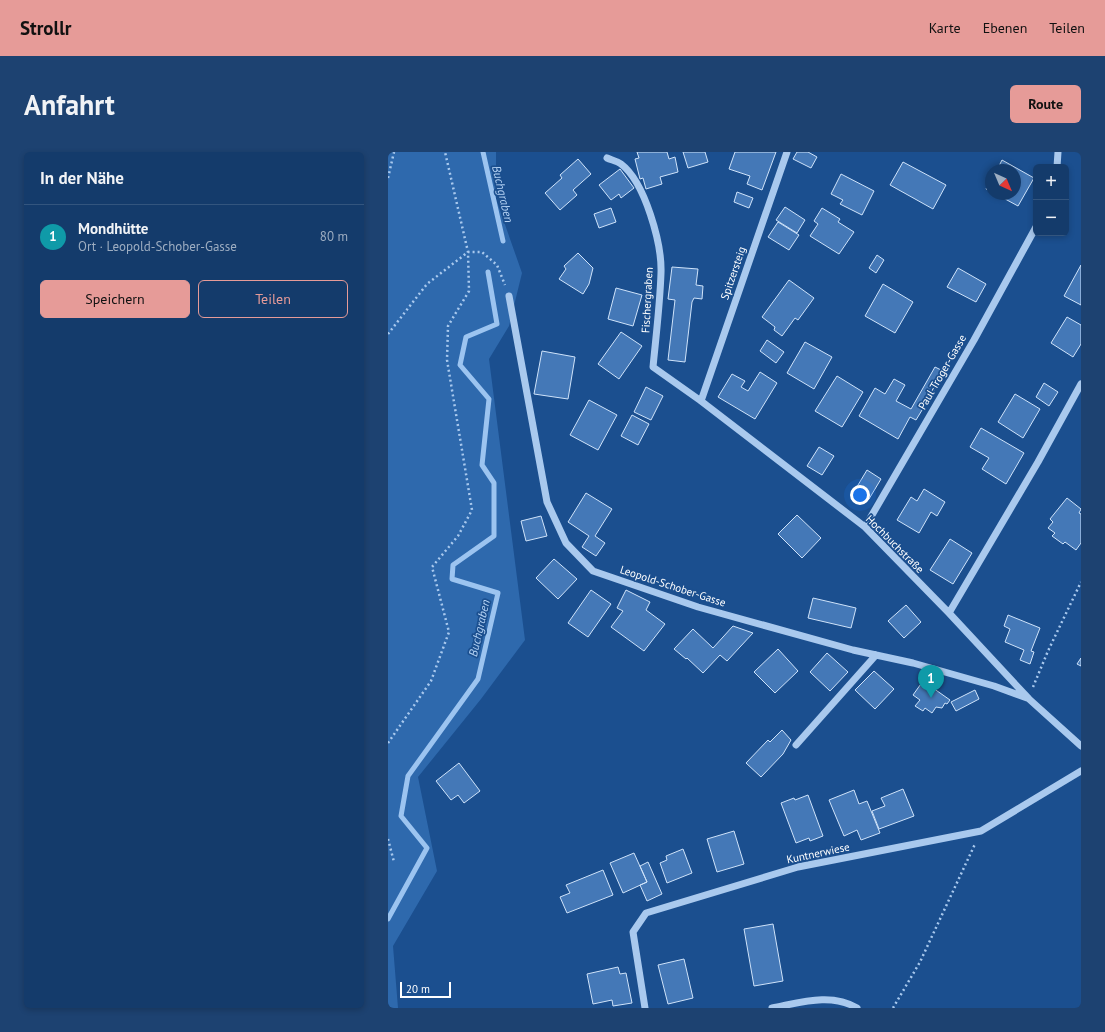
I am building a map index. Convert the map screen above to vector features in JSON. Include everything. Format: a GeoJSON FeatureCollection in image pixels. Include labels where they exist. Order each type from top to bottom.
{"type":"FeatureCollection","features":[{"type":"Feature","properties":{"kind":"street","name":"Spitzersteig"},"geometry":{"type":"LineString","coordinates":[[701,401],[787,152]]}},
{"type":"Feature","properties":{"kind":"street"},"geometry":{"type":"LineString","coordinates":[[1057,164],[1058,152]]}},
{"type":"Feature","properties":{"kind":"street","name":"Fischergraben"},"geometry":{"type":"LineString","coordinates":[[607,158],[621,164],[634,179],[643,195],[656,233],[661,272],[653,367]]}},
{"type":"Feature","properties":{"kind":"street","name":"Paul-Troger-Gasse"},"geometry":{"type":"LineString","coordinates":[[865,527],[974,340],[1033,232]]}},
{"type":"Feature","properties":{"kind":"street","name":"Leopold-Schober-Gasse"},"geometry":{"type":"LineString","coordinates":[[510,296],[547,502],[566,543],[594,571],[698,607],[876,655],[935,669],[994,686],[1029,699]]}},
{"type":"Feature","properties":{"kind":"street","name":"Hochbuchstraße"},"geometry":{"type":"LineString","coordinates":[[653,367],[701,401],[865,527],[949,613],[1029,699],[1081,746]]}},
{"type":"Feature","properties":{"kind":"street"},"geometry":{"type":"LineString","coordinates":[[949,613],[1038,462],[1081,384]]}},
{"type":"Feature","properties":{"kind":"street"},"geometry":{"type":"LineString","coordinates":[[796,745],[876,655]]}},
{"type":"Feature","properties":{"kind":"street","name":"Kuntnerwiese"},"geometry":{"type":"LineString","coordinates":[[645,1008],[633,932],[646,913],[798,867],[981,830],[1081,771]]}},
{"type":"Feature","properties":{"kind":"street"},"geometry":{"type":"LineString","coordinates":[[772,1008],[825,998],[851,1004],[857,1008]]}},
{"type":"Feature","properties":{"kind":"path"},"geometry":{"type":"LineString","coordinates":[[388,178],[394,152]]}},
{"type":"Feature","properties":{"kind":"path"},"geometry":{"type":"LineString","coordinates":[[388,743],[431,681],[449,632],[432,567],[458,536],[472,510],[447,360],[448,326],[469,292],[468,252],[445,152]]}},
{"type":"Feature","properties":{"kind":"path"},"geometry":{"type":"LineString","coordinates":[[388,334],[427,284],[468,252],[482,252],[497,265],[510,296]]}},
{"type":"Feature","properties":{"kind":"path"},"geometry":{"type":"LineString","coordinates":[[1029,699],[1048,651],[1081,582]]}},
{"type":"Feature","properties":{"kind":"path"},"geometry":{"type":"LineString","coordinates":[[893,1008],[920,962],[981,830]]}},
{"type":"Feature","properties":{"kind":"path"},"geometry":{"type":"LineString","coordinates":[[388,839],[394,862]]}},
{"type":"Feature","properties":{"kind":"shaded area"},"geometry":{"type":"Polygon","coordinates":[[[388,152],[496,152],[496,199],[522,273],[509,326],[489,359],[525,640],[481,699],[418,777],[437,871],[393,946],[398,1008],[388,1008],[388,152]]]}},
{"type":"Feature","properties":{"kind":"building"},"geometry":{"type":"Polygon","coordinates":[[[637,152],[667,152],[669,159],[675,157],[678,172],[660,177],[662,184],[646,189],[643,178],[640,179],[635,159],[639,158],[637,152]]]}},
{"type":"Feature","properties":{"kind":"building"},"geometry":{"type":"Polygon","coordinates":[[[683,152],[705,152],[708,162],[688,168],[683,152]]]}},
{"type":"Feature","properties":{"kind":"building"},"geometry":{"type":"Polygon","coordinates":[[[735,152],[776,152],[762,190],[747,184],[750,176],[729,169],[735,152]]]}},
{"type":"Feature","properties":{"kind":"building"},"geometry":{"type":"Polygon","coordinates":[[[797,152],[808,152],[817,157],[811,168],[793,159],[797,152]]]}},
{"type":"Feature","properties":{"kind":"building"},"geometry":{"type":"Polygon","coordinates":[[[578,159],[591,174],[573,190],[577,195],[560,210],[545,193],[562,178],[560,175],[578,159]]]}},
{"type":"Feature","properties":{"kind":"building"},"geometry":{"type":"Polygon","coordinates":[[[1002,160],[1009,164],[1000,164],[1002,160]]]}},
{"type":"Feature","properties":{"kind":"building"},"geometry":{"type":"Polygon","coordinates":[[[903,162],[946,185],[933,209],[890,185],[903,162]]]}},
{"type":"Feature","properties":{"kind":"building"},"geometry":{"type":"Polygon","coordinates":[[[620,169],[634,188],[621,198],[619,194],[611,200],[599,185],[620,169]]]}},
{"type":"Feature","properties":{"kind":"building"},"geometry":{"type":"Polygon","coordinates":[[[1021,171],[1033,177],[1033,180],[1018,206],[1007,200],[1021,200],[1021,171]]]}},
{"type":"Feature","properties":{"kind":"building"},"geometry":{"type":"Polygon","coordinates":[[[841,174],[874,191],[862,215],[840,204],[843,200],[831,194],[841,174]]]}},
{"type":"Feature","properties":{"kind":"building"},"geometry":{"type":"Polygon","coordinates":[[[737,192],[753,198],[749,208],[734,202],[737,192]]]}},
{"type":"Feature","properties":{"kind":"building"},"geometry":{"type":"Polygon","coordinates":[[[785,207],[805,220],[797,233],[776,220],[785,207]]]}},
{"type":"Feature","properties":{"kind":"building"},"geometry":{"type":"Polygon","coordinates":[[[611,208],[616,222],[599,228],[594,214],[611,208]]]}},
{"type":"Feature","properties":{"kind":"building"},"geometry":{"type":"Polygon","coordinates":[[[822,208],[840,219],[838,222],[854,232],[839,254],[810,236],[818,224],[814,221],[822,208]]]}},
{"type":"Feature","properties":{"kind":"building"},"geometry":{"type":"Polygon","coordinates":[[[778,222],[799,235],[789,250],[768,237],[778,222]]]}},
{"type":"Feature","properties":{"kind":"building"},"geometry":{"type":"Polygon","coordinates":[[[578,253],[593,268],[589,284],[583,294],[559,279],[566,269],[564,266],[578,253]]]}},
{"type":"Feature","properties":{"kind":"building"},"geometry":{"type":"Polygon","coordinates":[[[877,255],[884,260],[876,273],[869,268],[877,255]]]}},
{"type":"Feature","properties":{"kind":"building"},"geometry":{"type":"Polygon","coordinates":[[[1081,265],[1081,305],[1064,296],[1081,265]]]}},
{"type":"Feature","properties":{"kind":"building"},"geometry":{"type":"Polygon","coordinates":[[[672,267],[698,269],[696,285],[703,286],[702,299],[694,298],[692,302],[685,362],[668,360],[675,300],[668,299],[672,267]]]}},
{"type":"Feature","properties":{"kind":"building"},"geometry":{"type":"Polygon","coordinates":[[[958,268],[986,284],[976,302],[947,287],[958,268]]]}},
{"type":"Feature","properties":{"kind":"building"},"geometry":{"type":"Polygon","coordinates":[[[789,280],[814,298],[798,320],[795,318],[782,336],[774,330],[775,327],[762,317],[789,280]]]}},
{"type":"Feature","properties":{"kind":"building"},"geometry":{"type":"Polygon","coordinates":[[[883,284],[913,302],[895,333],[865,316],[883,284]]]}},
{"type":"Feature","properties":{"kind":"building"},"geometry":{"type":"Polygon","coordinates":[[[616,288],[642,295],[633,326],[608,319],[616,288]]]}},
{"type":"Feature","properties":{"kind":"building"},"geometry":{"type":"Polygon","coordinates":[[[1067,317],[1081,325],[1081,344],[1073,357],[1051,343],[1067,317]]]}},
{"type":"Feature","properties":{"kind":"building"},"geometry":{"type":"Polygon","coordinates":[[[621,332],[642,346],[619,379],[598,364],[621,332]]]}},
{"type":"Feature","properties":{"kind":"building"},"geometry":{"type":"Polygon","coordinates":[[[767,340],[784,352],[776,363],[760,351],[767,340]]]}},
{"type":"Feature","properties":{"kind":"building"},"geometry":{"type":"Polygon","coordinates":[[[805,342],[832,357],[814,389],[787,373],[805,342]]]}},
{"type":"Feature","properties":{"kind":"building"},"geometry":{"type":"Polygon","coordinates":[[[542,351],[575,357],[568,399],[534,394],[542,351]]]}},
{"type":"Feature","properties":{"kind":"building"},"geometry":{"type":"Polygon","coordinates":[[[935,367],[945,372],[916,420],[910,417],[898,439],[859,416],[875,388],[885,394],[894,379],[905,385],[896,401],[911,409],[935,367]]]}},
{"type":"Feature","properties":{"kind":"building"},"geometry":{"type":"Polygon","coordinates":[[[760,372],[777,383],[755,419],[718,397],[732,374],[745,381],[741,387],[748,391],[760,372]]]}},
{"type":"Feature","properties":{"kind":"building"},"geometry":{"type":"Polygon","coordinates":[[[837,376],[863,392],[842,427],[815,411],[837,376]]]}},
{"type":"Feature","properties":{"kind":"building"},"geometry":{"type":"Polygon","coordinates":[[[1044,383],[1058,392],[1049,406],[1036,397],[1044,383]]]}},
{"type":"Feature","properties":{"kind":"building"},"geometry":{"type":"Polygon","coordinates":[[[646,387],[663,396],[651,420],[634,412],[646,387]]]}},
{"type":"Feature","properties":{"kind":"building"},"geometry":{"type":"Polygon","coordinates":[[[1015,394],[1040,409],[1023,438],[998,422],[1015,394]]]}},
{"type":"Feature","properties":{"kind":"building"},"geometry":{"type":"Polygon","coordinates":[[[589,400],[617,415],[598,450],[570,435],[589,400]]]}},
{"type":"Feature","properties":{"kind":"building"},"geometry":{"type":"Polygon","coordinates":[[[632,415],[649,424],[638,445],[621,436],[632,415]]]}},
{"type":"Feature","properties":{"kind":"building"},"geometry":{"type":"Polygon","coordinates":[[[981,428],[1024,453],[1006,484],[982,469],[989,458],[970,447],[981,428]]]}},
{"type":"Feature","properties":{"kind":"building"},"geometry":{"type":"Polygon","coordinates":[[[819,447],[834,456],[822,475],[807,466],[819,447]]]}},
{"type":"Feature","properties":{"kind":"building"},"geometry":{"type":"Polygon","coordinates":[[[867,470],[881,479],[869,499],[855,490],[867,470]]]}},
{"type":"Feature","properties":{"kind":"building"},"geometry":{"type":"Polygon","coordinates":[[[924,489],[945,502],[937,516],[931,512],[919,533],[897,520],[911,497],[917,501],[924,489]]]}},
{"type":"Feature","properties":{"kind":"building"},"geometry":{"type":"Polygon","coordinates":[[[586,493],[612,509],[595,536],[605,543],[596,556],[582,547],[589,536],[568,522],[586,493]]]}},
{"type":"Feature","properties":{"kind":"building"},"geometry":{"type":"Polygon","coordinates":[[[1067,498],[1081,509],[1079,513],[1081,514],[1081,543],[1076,550],[1065,542],[1063,544],[1052,536],[1055,533],[1048,528],[1053,522],[1050,519],[1067,498]]]}},
{"type":"Feature","properties":{"kind":"building"},"geometry":{"type":"Polygon","coordinates":[[[797,515],[821,538],[802,558],[778,534],[797,515]]]}},
{"type":"Feature","properties":{"kind":"building"},"geometry":{"type":"Polygon","coordinates":[[[541,516],[547,536],[526,541],[521,521],[541,516]]]}},
{"type":"Feature","properties":{"kind":"building"},"geometry":{"type":"Polygon","coordinates":[[[950,539],[972,553],[953,584],[930,570],[950,539]]]}},
{"type":"Feature","properties":{"kind":"building"},"geometry":{"type":"Polygon","coordinates":[[[554,559],[577,579],[558,599],[536,578],[554,559]]]}},
{"type":"Feature","properties":{"kind":"building"},"geometry":{"type":"Polygon","coordinates":[[[591,590],[611,604],[588,637],[568,623],[591,590]]]}},
{"type":"Feature","properties":{"kind":"building"},"geometry":{"type":"Polygon","coordinates":[[[626,590],[650,602],[646,610],[665,624],[644,651],[611,627],[623,611],[617,608],[626,590]]]}},
{"type":"Feature","properties":{"kind":"building"},"geometry":{"type":"Polygon","coordinates":[[[813,598],[856,608],[851,628],[808,618],[813,598]]]}},
{"type":"Feature","properties":{"kind":"building"},"geometry":{"type":"Polygon","coordinates":[[[906,605],[921,622],[904,638],[888,621],[906,605]]]}},
{"type":"Feature","properties":{"kind":"building"},"geometry":{"type":"Polygon","coordinates":[[[1008,615],[1040,628],[1031,651],[1034,652],[1030,664],[1020,660],[1024,650],[1005,642],[1010,629],[1004,626],[1008,615]]]}},
{"type":"Feature","properties":{"kind":"building"},"geometry":{"type":"Polygon","coordinates":[[[733,626],[753,633],[727,661],[720,655],[703,673],[687,658],[686,659],[674,649],[693,629],[713,648],[733,626]]]}},
{"type":"Feature","properties":{"kind":"building"},"geometry":{"type":"Polygon","coordinates":[[[778,649],[798,671],[775,693],[754,672],[778,649]]]}},
{"type":"Feature","properties":{"kind":"building"},"geometry":{"type":"Polygon","coordinates":[[[827,653],[848,672],[830,691],[810,672],[827,653]]]}},
{"type":"Feature","properties":{"kind":"building"},"geometry":{"type":"Polygon","coordinates":[[[1081,658],[1081,666],[1077,664],[1081,658]]]}},
{"type":"Feature","properties":{"kind":"building"},"geometry":{"type":"Polygon","coordinates":[[[874,671],[894,689],[875,709],[855,690],[874,671]]]}},
{"type":"Feature","properties":{"kind":"building"},"geometry":{"type":"Polygon","coordinates":[[[923,681],[950,700],[947,704],[945,703],[942,708],[936,707],[932,713],[925,708],[923,711],[915,706],[920,700],[913,695],[923,681]]]}},
{"type":"Feature","properties":{"kind":"building"},"geometry":{"type":"Polygon","coordinates":[[[975,690],[979,699],[956,711],[951,702],[975,690]]]}},
{"type":"Feature","properties":{"kind":"building"},"geometry":{"type":"Polygon","coordinates":[[[782,730],[791,740],[783,754],[761,777],[746,763],[768,740],[770,742],[782,730]]]}},
{"type":"Feature","properties":{"kind":"building"},"geometry":{"type":"Polygon","coordinates":[[[459,763],[480,791],[464,803],[458,795],[451,800],[436,781],[459,763]]]}},
{"type":"Feature","properties":{"kind":"building"},"geometry":{"type":"Polygon","coordinates":[[[903,789],[914,816],[879,829],[872,811],[885,806],[881,798],[903,789]]]}},
{"type":"Feature","properties":{"kind":"building"},"geometry":{"type":"Polygon","coordinates":[[[854,790],[859,804],[867,801],[880,833],[861,840],[857,830],[844,836],[829,800],[854,790]]]}},
{"type":"Feature","properties":{"kind":"building"},"geometry":{"type":"Polygon","coordinates":[[[808,795],[823,836],[810,841],[809,838],[796,843],[781,803],[808,795]]]}},
{"type":"Feature","properties":{"kind":"building"},"geometry":{"type":"Polygon","coordinates":[[[734,831],[744,864],[717,872],[707,839],[734,831]]]}},
{"type":"Feature","properties":{"kind":"building"},"geometry":{"type":"Polygon","coordinates":[[[683,849],[692,873],[667,883],[660,863],[667,860],[666,856],[683,849]]]}},
{"type":"Feature","properties":{"kind":"building"},"geometry":{"type":"Polygon","coordinates":[[[634,853],[647,882],[623,893],[610,863],[634,853]]]}},
{"type":"Feature","properties":{"kind":"building"},"geometry":{"type":"Polygon","coordinates":[[[648,862],[662,894],[647,901],[640,885],[647,882],[640,866],[648,862]]]}},
{"type":"Feature","properties":{"kind":"building"},"geometry":{"type":"Polygon","coordinates":[[[603,870],[613,895],[567,913],[560,897],[570,893],[566,885],[603,870]]]}},
{"type":"Feature","properties":{"kind":"building"},"geometry":{"type":"Polygon","coordinates":[[[773,924],[783,981],[754,986],[744,929],[773,924]]]}},
{"type":"Feature","properties":{"kind":"building"},"geometry":{"type":"Polygon","coordinates":[[[684,959],[693,998],[668,1004],[658,965],[684,959]]]}},
{"type":"Feature","properties":{"kind":"building"},"geometry":{"type":"Polygon","coordinates":[[[618,967],[620,974],[626,973],[632,1003],[613,1006],[612,1000],[593,1004],[587,974],[618,967]]]}},
{"type":"Feature","properties":{"kind":"waterway","name":"Buchgraben"},"geometry":{"type":"LineString","coordinates":[[483,152],[503,241]]}},
{"type":"Feature","properties":{"kind":"waterway","name":"Buchgraben"},"geometry":{"type":"LineString","coordinates":[[388,919],[427,848],[401,816],[408,776],[478,679],[498,593],[452,579],[453,565],[494,536],[494,483],[482,465],[489,399],[460,365],[466,337],[497,324],[488,272]]}},
{"type":"Feature","properties":{"kind":"place","name":"Mondhütte"},"geometry":{"type":"Point","coordinates":[931,698]}}]}
